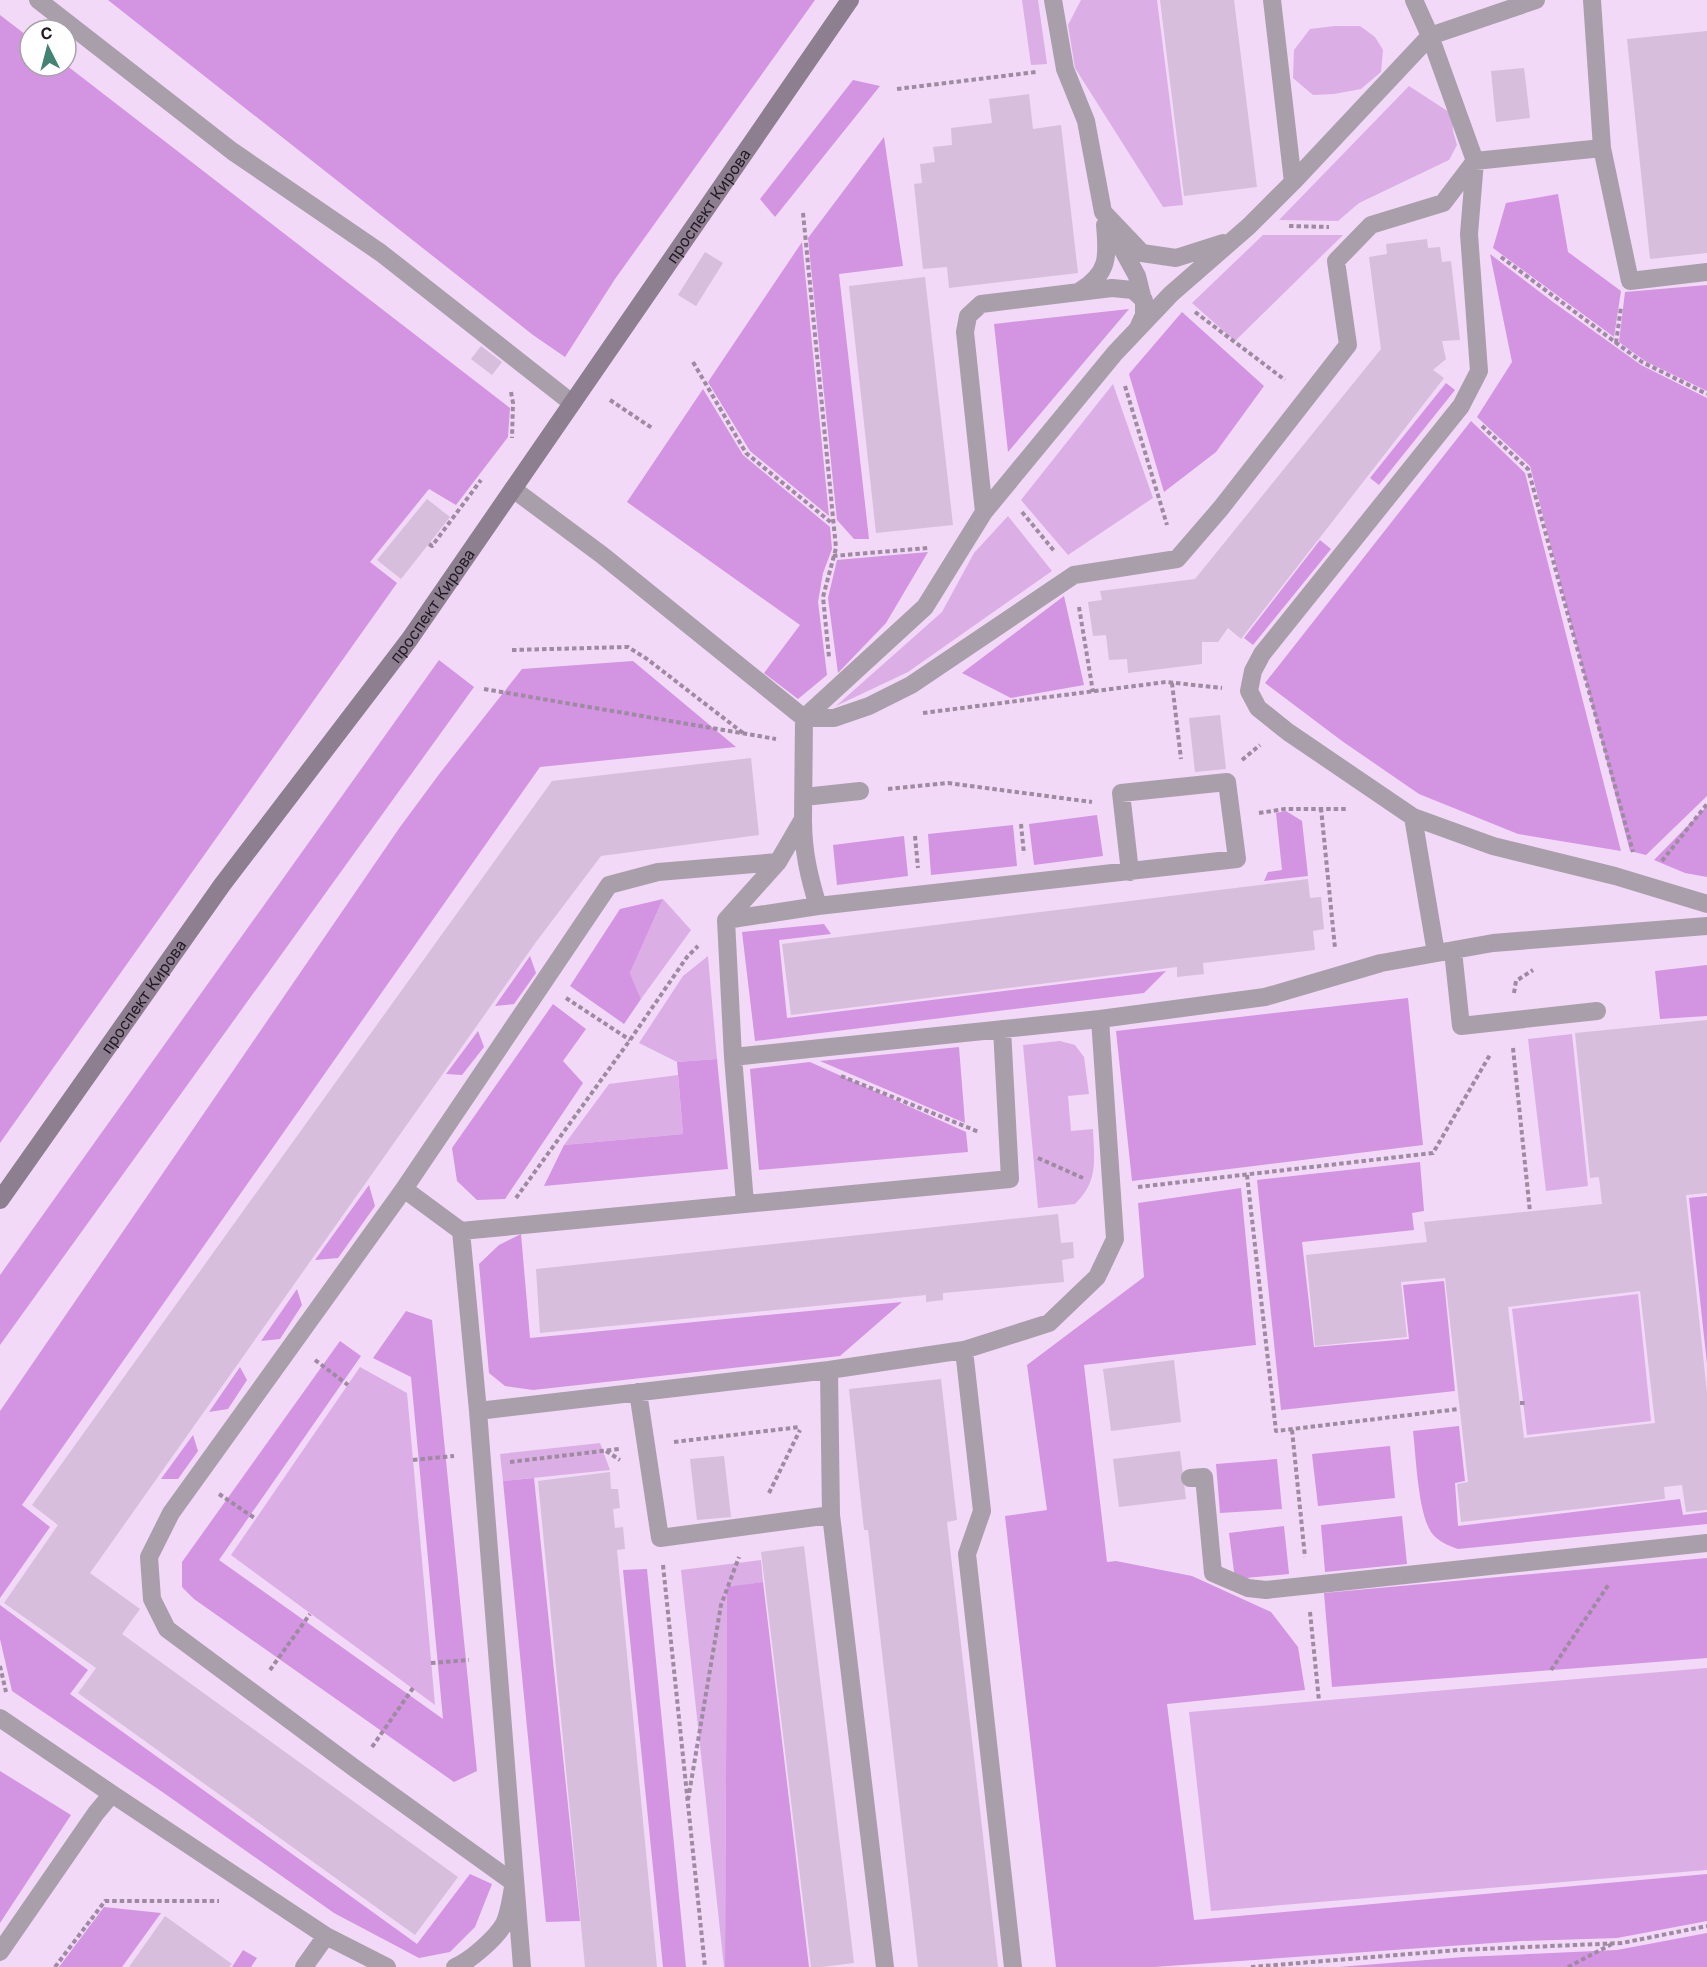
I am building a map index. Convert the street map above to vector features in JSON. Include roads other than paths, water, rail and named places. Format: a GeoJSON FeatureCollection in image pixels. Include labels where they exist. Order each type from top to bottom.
{"type":"FeatureCollection","features":[{"type":"Feature","properties":{"kind":"main road","name":"проспект Кирова"},"geometry":{"type":"LineString","coordinates":[[0,1200],[222,885],[409,640],[850,0]]}},
{"type":"Feature","properties":{"kind":"lane"},"geometry":{"type":"LineString","coordinates":[[38,0],[232,151],[381,253],[572,403]]}},
{"type":"Feature","properties":{"kind":"lane"},"geometry":{"type":"LineString","coordinates":[[1053,0],[1065,69],[1086,121],[1103,212],[1107,248],[1105,266],[1094,282],[1076,294]]}},
{"type":"Feature","properties":{"kind":"lane"},"geometry":{"type":"LineString","coordinates":[[1272,0],[1293,182]]}},
{"type":"Feature","properties":{"kind":"lane"},"geometry":{"type":"LineString","coordinates":[[1414,0],[1430,36],[1475,161],[1469,234],[1479,371],[1461,406],[1262,654],[1252,671],[1249,691],[1258,708],[1288,732],[1413,817],[1493,846],[1642,884],[1707,904]]}},
{"type":"Feature","properties":{"kind":"lane"},"geometry":{"type":"LineString","coordinates":[[819,906],[803,845],[804,718],[925,607],[984,512],[1115,353],[1171,294],[1249,226],[1293,182],[1430,36],[1536,0]]}},
{"type":"Feature","properties":{"kind":"lane"},"geometry":{"type":"LineString","coordinates":[[1592,0],[1602,148],[1630,281],[1707,272]]}},
{"type":"Feature","properties":{"kind":"lane"},"geometry":{"type":"LineString","coordinates":[[513,489],[602,555],[804,718],[834,718],[869,706],[911,685],[1074,575],[1177,559],[1221,508],[1348,345],[1336,261],[1371,225],[1443,203],[1475,161],[1602,148]]}},
{"type":"Feature","properties":{"kind":"lane"},"geometry":{"type":"LineString","coordinates":[[1103,212],[1131,243],[1142,253],[1150,255],[1176,258],[1231,240]]}},
{"type":"Feature","properties":{"kind":"lane"},"geometry":{"type":"LineString","coordinates":[[1103,212],[1137,276],[1144,300],[1144,315],[1138,329]]}},
{"type":"Feature","properties":{"kind":"lane"},"geometry":{"type":"LineString","coordinates":[[984,512],[965,333],[968,315],[981,304],[1112,288],[1133,290],[1144,300]]}},
{"type":"Feature","properties":{"kind":"lane"},"geometry":{"type":"LineString","coordinates":[[726,920],[819,906],[1130,872],[1237,859],[1227,782],[1122,793],[1130,872]]}},
{"type":"Feature","properties":{"kind":"lane"},"geometry":{"type":"LineString","coordinates":[[804,797],[860,791]]}},
{"type":"Feature","properties":{"kind":"lane"},"geometry":{"type":"LineString","coordinates":[[1413,817],[1461,1026],[1597,1011]]}},
{"type":"Feature","properties":{"kind":"lane"},"geometry":{"type":"LineString","coordinates":[[745,1203],[733,1057],[726,920],[778,862],[803,819]]}},
{"type":"Feature","properties":{"kind":"lane"},"geometry":{"type":"LineString","coordinates":[[514,1882],[357,1770],[167,1629],[152,1599],[149,1557],[171,1513],[404,1189],[609,885],[658,872],[778,862]]}},
{"type":"Feature","properties":{"kind":"lane"},"geometry":{"type":"LineString","coordinates":[[733,1057],[1100,1019],[1264,997],[1381,963],[1493,943],[1707,926]]}},
{"type":"Feature","properties":{"kind":"lane"},"geometry":{"type":"LineString","coordinates":[[478,1411],[829,1370],[964,1350],[1049,1323],[1097,1277],[1115,1239],[1100,1019]]}},
{"type":"Feature","properties":{"kind":"lane"},"geometry":{"type":"LineString","coordinates":[[404,1189],[461,1231],[1010,1179],[1002,1029]]}},
{"type":"Feature","properties":{"kind":"lane"},"geometry":{"type":"LineString","coordinates":[[461,1231],[482,1459],[522,1967]]}},
{"type":"Feature","properties":{"kind":"lane"},"geometry":{"type":"LineString","coordinates":[[964,1350],[981,1511],[967,1554],[1013,1967]]}},
{"type":"Feature","properties":{"kind":"lane"},"geometry":{"type":"LineString","coordinates":[[829,1370],[831,1515],[885,1967]]}},
{"type":"Feature","properties":{"kind":"lane"},"geometry":{"type":"LineString","coordinates":[[638,1392],[660,1538],[831,1515]]}},
{"type":"Feature","properties":{"kind":"lane"},"geometry":{"type":"LineString","coordinates":[[1190,1478],[1204,1477],[1213,1573],[1248,1588],[1266,1590],[1707,1543]]}},
{"type":"Feature","properties":{"kind":"lane"},"geometry":{"type":"LineString","coordinates":[[0,1718],[326,1936],[387,1967]]}},
{"type":"Feature","properties":{"kind":"lane"},"geometry":{"type":"LineString","coordinates":[[0,1952],[96,1813],[112,1794]]}},
{"type":"Feature","properties":{"kind":"lane"},"geometry":{"type":"LineString","coordinates":[[455,1967],[464,1964],[504,1924],[514,1882]]}},
{"type":"Feature","properties":{"kind":"lane"},"geometry":{"type":"LineString","coordinates":[[304,1967],[326,1936]]}}]}
